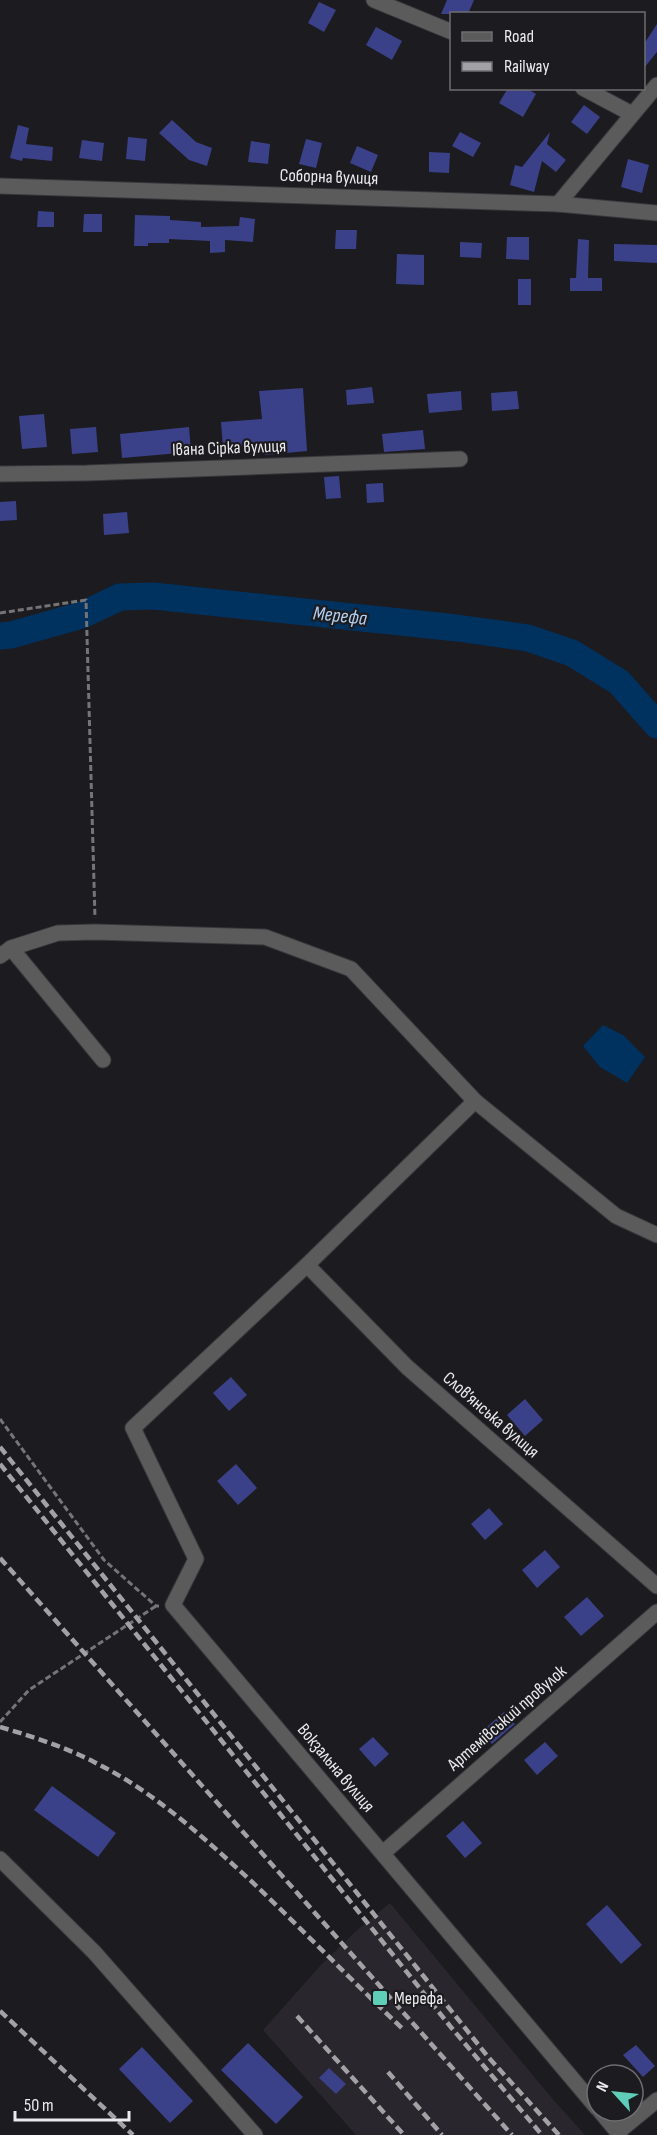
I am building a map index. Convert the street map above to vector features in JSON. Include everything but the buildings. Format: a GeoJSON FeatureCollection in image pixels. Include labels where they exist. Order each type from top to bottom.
{"type":"FeatureCollection","features":[{"type":"Feature","properties":{"kind":"street"},"geometry":{"type":"LineString","coordinates":[[374,0],[450,31]]}},
{"type":"Feature","properties":{"kind":"street"},"geometry":{"type":"LineString","coordinates":[[558,204],[657,85]]}},
{"type":"Feature","properties":{"kind":"street"},"geometry":{"type":"LineString","coordinates":[[587,90],[632,114]]}},
{"type":"Feature","properties":{"kind":"street","name":"Соборна вулиця"},"geometry":{"type":"LineString","coordinates":[[0,186],[558,204],[657,213]]}},
{"type":"Feature","properties":{"kind":"street","name":"Івана Сірка вулиця"},"geometry":{"type":"LineString","coordinates":[[0,474],[87,473],[460,459]]}},
{"type":"Feature","properties":{"kind":"street"},"geometry":{"type":"LineString","coordinates":[[103,1060],[6,952],[58,933],[265,937],[351,969],[475,1101],[616,1216],[657,1235]]}},
{"type":"Feature","properties":{"kind":"street"},"geometry":{"type":"LineString","coordinates":[[173,1605],[196,1559],[134,1428],[307,1265],[475,1101]]}},
{"type":"Feature","properties":{"kind":"street","name":"Слов’янська вулиця"},"geometry":{"type":"LineString","coordinates":[[307,1265],[407,1367],[657,1586]]}},
{"type":"Feature","properties":{"kind":"street","name":"Вокзальна вулиця"},"geometry":{"type":"LineString","coordinates":[[173,1605],[585,2094]]}},
{"type":"Feature","properties":{"kind":"street","name":"Артемівський провулок"},"geometry":{"type":"LineString","coordinates":[[383,1853],[657,1612]]}},
{"type":"Feature","properties":{"kind":"street"},"geometry":{"type":"LineString","coordinates":[[0,1859],[94,1952],[255,2135]]}},
{"type":"Feature","properties":{"kind":"street"},"geometry":{"type":"LineString","coordinates":[[619,2134],[657,2100]]}},
{"type":"Feature","properties":{"kind":"path"},"geometry":{"type":"LineString","coordinates":[[0,613],[86,600],[95,932]]}},
{"type":"Feature","properties":{"kind":"path"},"geometry":{"type":"LineString","coordinates":[[0,1419],[104,1560],[156,1606]]}},
{"type":"Feature","properties":{"kind":"path"},"geometry":{"type":"LineString","coordinates":[[0,1722],[29,1690],[156,1606],[173,1605]]}},
{"type":"Feature","properties":{"kind":"shaded area","name":"Мерефа"},"geometry":{"type":"Polygon","coordinates":[[[390,1903],[585,2135],[356,2135],[263,2030],[320,1966],[355,1932],[390,1903]]]}},
{"type":"Feature","properties":{"kind":"water"},"geometry":{"type":"Polygon","coordinates":[[[603,1025],[623,1035],[645,1057],[627,1083],[600,1067],[583,1046],[603,1025]]]}},
{"type":"Feature","properties":{"kind":"waterway","name":"Мерефа"},"geometry":{"type":"LineString","coordinates":[[0,636],[82,615],[120,597],[153,596],[457,628],[528,638],[572,653],[619,682],[657,725]]}},
{"type":"Feature","properties":{"kind":"railway"},"geometry":{"type":"LineString","coordinates":[[0,1447],[489,2058],[559,2135]]}},
{"type":"Feature","properties":{"kind":"railway"},"geometry":{"type":"LineString","coordinates":[[0,1464],[450,2026],[542,2135]]}},
{"type":"Feature","properties":{"kind":"railway"},"geometry":{"type":"LineString","coordinates":[[0,1558],[512,2135]]}},
{"type":"Feature","properties":{"kind":"railway"},"geometry":{"type":"LineString","coordinates":[[0,1727],[48,1742],[83,1757],[137,1786],[157,1800],[250,1880],[404,2030]]}},
{"type":"Feature","properties":{"kind":"railway"},"geometry":{"type":"LineString","coordinates":[[0,2011],[133,2135]]}},
{"type":"Feature","properties":{"kind":"railway"},"geometry":{"type":"LineString","coordinates":[[297,2016],[404,2135]]}},
{"type":"Feature","properties":{"kind":"railway"},"geometry":{"type":"LineString","coordinates":[[388,2072],[442,2135]]}},
{"type":"Feature","properties":{"kind":"place","name":"Мерефа"},"geometry":{"type":"Point","coordinates":[380,1998]}}]}
